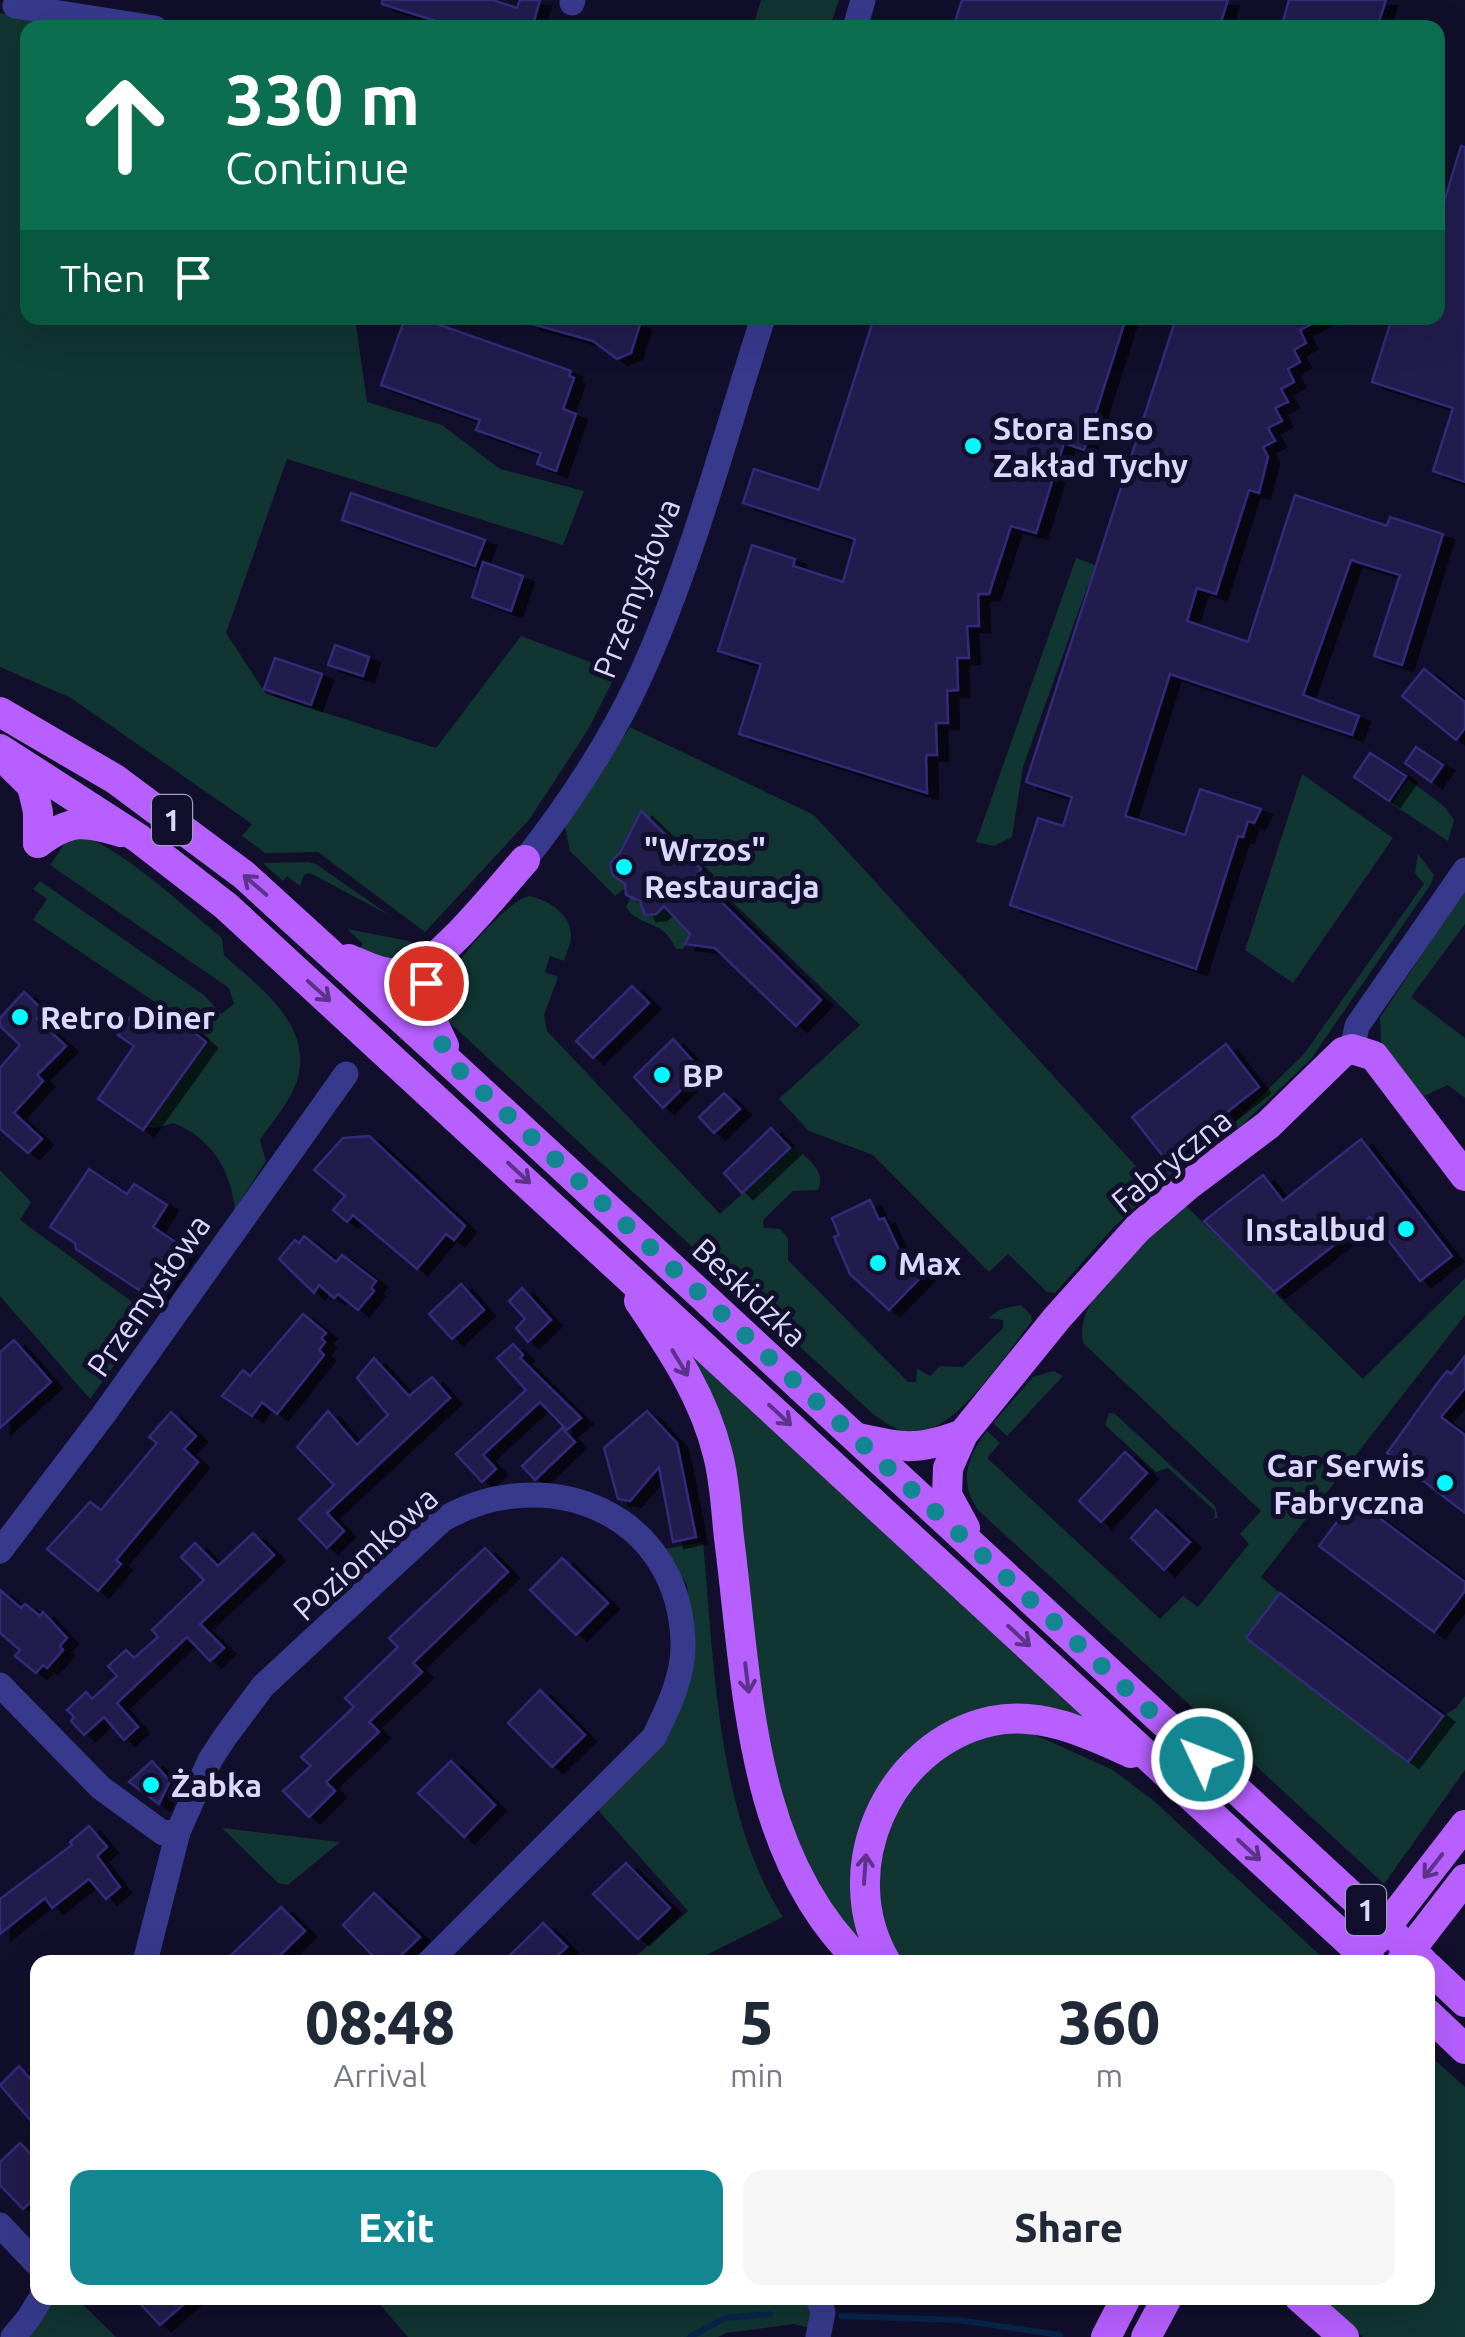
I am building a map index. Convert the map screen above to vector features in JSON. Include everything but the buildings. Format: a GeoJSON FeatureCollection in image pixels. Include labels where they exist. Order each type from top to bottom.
{"type":"FeatureCollection","features":[{"type":"Feature","properties":{"kind":"main road","name":"Beskidzka"},"geometry":{"type":"LineString","coordinates":[[0,712],[87,761],[244,875],[1414,1955]]}},
{"type":"Feature","properties":{"kind":"main road"},"geometry":{"type":"LineString","coordinates":[[0,751],[32,786],[38,812],[38,843],[62,825],[90,823],[138,838]]}},
{"type":"Feature","properties":{"kind":"main road","name":"1"},"geometry":{"type":"LineString","coordinates":[[0,751],[138,838],[226,906],[1363,1955]]}},
{"type":"Feature","properties":{"kind":"main road"},"geometry":{"type":"LineString","coordinates":[[328,950],[381,973],[410,973],[436,957],[524,860]]}},
{"type":"Feature","properties":{"kind":"main road"},"geometry":{"type":"LineString","coordinates":[[436,957],[422,1002],[459,1070]]}},
{"type":"Feature","properties":{"kind":"main road"},"geometry":{"type":"LineString","coordinates":[[1352,1049],[1374,1056],[1465,1176]]}},
{"type":"Feature","properties":{"kind":"main road","name":"Fabryczna"},"geometry":{"type":"LineString","coordinates":[[963,1434],[1042,1335],[1138,1228],[1268,1125],[1343,1052],[1352,1049]]}},
{"type":"Feature","properties":{"kind":"main road"},"geometry":{"type":"LineString","coordinates":[[606,1254],[682,1365],[705,1412],[719,1458],[756,1745],[770,1803],[788,1861],[809,1902],[854,1955]]}},
{"type":"Feature","properties":{"kind":"main road"},"geometry":{"type":"LineString","coordinates":[[855,1438],[902,1448],[927,1448],[963,1434]]}},
{"type":"Feature","properties":{"kind":"main road"},"geometry":{"type":"LineString","coordinates":[[963,1434],[948,1468],[947,1495],[976,1548]]}},
{"type":"Feature","properties":{"kind":"main road"},"geometry":{"type":"LineString","coordinates":[[883,1955],[863,1896],[866,1851],[886,1799],[912,1764],[950,1736],[993,1721],[1037,1720],[1081,1730],[1156,1766]]}},
{"type":"Feature","properties":{"kind":"main road"},"geometry":{"type":"LineString","coordinates":[[1364,1955],[1465,1825]]}},
{"type":"Feature","properties":{"kind":"main road"},"geometry":{"type":"LineString","coordinates":[[1406,1955],[1465,1878]]}},
{"type":"Feature","properties":{"kind":"main road","name":"Beskidzka"},"geometry":{"type":"LineString","coordinates":[[1435,1974],[1465,2002]]}},
{"type":"Feature","properties":{"kind":"main road"},"geometry":{"type":"LineString","coordinates":[[1435,2021],[1465,2049]]}},
{"type":"Feature","properties":{"kind":"main road"},"geometry":{"type":"LineString","coordinates":[[1106,2337],[1122,2305]]}},
{"type":"Feature","properties":{"kind":"main road"},"geometry":{"type":"LineString","coordinates":[[1146,2337],[1163,2305]]}},
{"type":"Feature","properties":{"kind":"main road"},"geometry":{"type":"LineString","coordinates":[[1308,2305],[1344,2337]]}},
{"type":"Feature","properties":{"kind":"street"},"geometry":{"type":"LineString","coordinates":[[15,6],[104,20]]}},
{"type":"Feature","properties":{"kind":"street","name":"Przemysłowa"},"geometry":{"type":"LineString","coordinates":[[524,860],[579,785],[639,680],[676,590],[760,325]]}},
{"type":"Feature","properties":{"kind":"street","name":"Fabryczna"},"geometry":{"type":"LineString","coordinates":[[1352,1049],[1357,1026],[1465,870]]}},
{"type":"Feature","properties":{"kind":"street","name":"Przemysłowa"},"geometry":{"type":"LineString","coordinates":[[0,1551],[346,1074]]}},
{"type":"Feature","properties":{"kind":"street","name":"Poziomkowa"},"geometry":{"type":"LineString","coordinates":[[147,1955],[178,1832],[210,1760],[263,1686],[442,1520],[470,1504],[532,1496],[569,1498],[607,1513],[651,1546],[674,1588],[684,1646],[674,1698],[654,1737],[437,1955]]}},
{"type":"Feature","properties":{"kind":"street"},"geometry":{"type":"LineString","coordinates":[[0,1684],[102,1788],[162,1832],[178,1832]]}},
{"type":"Feature","properties":{"kind":"street"},"geometry":{"type":"LineString","coordinates":[[0,2226],[30,2257]]}},
{"type":"Feature","properties":{"kind":"street"},"geometry":{"type":"LineString","coordinates":[[13,2337],[37,2305]]}},
{"type":"Feature","properties":{"kind":"street"},"geometry":{"type":"LineString","coordinates":[[818,2337],[823,2312],[820,2305]]}},
{"type":"Feature","properties":{"kind":"green space"},"geometry":{"type":"Polygon","coordinates":[[[761,0],[839,0],[832,20],[755,20],[761,0]]]}},
{"type":"Feature","properties":{"kind":"green space"},"geometry":{"type":"Polygon","coordinates":[[[0,13],[42,20],[20,20],[20,325],[356,325],[367,402],[442,425],[500,469],[584,491],[563,545],[287,459],[226,633],[266,694],[436,748],[521,636],[617,672],[589,728],[529,820],[425,932],[318,852],[265,853],[242,836],[252,824],[71,698],[0,667],[0,13]]]}},
{"type":"Feature","properties":{"kind":"green space"},"geometry":{"type":"Polygon","coordinates":[[[1076,558],[1095,565],[1023,767],[1012,837],[994,846],[976,842],[1076,558]]]}},
{"type":"Feature","properties":{"kind":"green space"},"geometry":{"type":"Polygon","coordinates":[[[630,727],[814,815],[1156,1188],[1113,1228],[1055,1293],[1047,1292],[1008,1254],[989,1272],[873,1155],[809,1131],[779,1099],[860,1025],[641,814],[622,853],[610,863],[612,874],[628,886],[615,896],[570,851],[565,827],[630,727]]]}},
{"type":"Feature","properties":{"kind":"green space"},"geometry":{"type":"Polygon","coordinates":[[[1302,774],[1393,838],[1293,983],[1245,950],[1302,774]]]}},
{"type":"Feature","properties":{"kind":"green space"},"geometry":{"type":"Polygon","coordinates":[[[1408,779],[1445,807],[1454,820],[1448,841],[1392,804],[1408,779]]]}},
{"type":"Feature","properties":{"kind":"green space"},"geometry":{"type":"Polygon","coordinates":[[[81,834],[137,868],[222,938],[224,955],[280,1009],[298,1042],[297,1081],[260,1140],[266,1161],[235,1209],[224,1168],[209,1147],[174,1123],[147,1127],[210,1039],[33,920],[47,899],[33,889],[40,881],[205,996],[221,1014],[234,1004],[229,988],[50,865],[69,837],[81,834]]]}},
{"type":"Feature","properties":{"kind":"green space"},"geometry":{"type":"Polygon","coordinates":[[[1418,854],[1434,875],[1431,884],[1311,1059],[1242,1125],[1169,1177],[1165,1173],[1237,1120],[1304,1054],[1424,884],[1415,873],[1418,854]]]}},
{"type":"Feature","properties":{"kind":"green space"},"geometry":{"type":"Polygon","coordinates":[[[308,862],[389,915],[310,873],[304,875],[300,886],[287,876],[283,881],[263,863],[308,862]]]}},
{"type":"Feature","properties":{"kind":"green space"},"geometry":{"type":"Polygon","coordinates":[[[1465,889],[1465,924],[1411,997],[1465,1038],[1465,1098],[1448,1085],[1422,1097],[1381,1043],[1380,1018],[1465,889]]]}},
{"type":"Feature","properties":{"kind":"green space"},"geometry":{"type":"Polygon","coordinates":[[[529,896],[557,909],[570,927],[564,961],[550,956],[545,972],[558,977],[544,1015],[547,1031],[720,1214],[795,1146],[818,1171],[818,1190],[793,1191],[763,1220],[764,1228],[780,1229],[788,1238],[788,1260],[908,1382],[916,1382],[917,1368],[930,1376],[940,1366],[963,1367],[1003,1328],[1003,1320],[988,1318],[1001,1309],[1021,1305],[1031,1315],[1032,1321],[964,1405],[931,1429],[915,1432],[892,1427],[873,1414],[449,1022],[442,995],[447,980],[493,922],[529,896]]]}},
{"type":"Feature","properties":{"kind":"green space"},"geometry":{"type":"Polygon","coordinates":[[[631,897],[640,899],[645,915],[657,913],[664,906],[692,935],[683,949],[676,949],[658,927],[632,914],[626,907],[631,897]]]}},
{"type":"Feature","properties":{"kind":"green space"},"geometry":{"type":"Polygon","coordinates":[[[347,929],[409,941],[424,952],[406,960],[385,959],[359,949],[363,944],[347,929]]]}},
{"type":"Feature","properties":{"kind":"green space"},"geometry":{"type":"Polygon","coordinates":[[[0,1170],[31,1202],[20,1220],[150,1315],[90,1399],[0,1296],[0,1170]]]}},
{"type":"Feature","properties":{"kind":"green space"},"geometry":{"type":"Polygon","coordinates":[[[1186,1206],[1363,1379],[1465,1278],[1465,1315],[1261,1577],[1280,1593],[1246,1638],[1408,1761],[1443,1716],[1465,1696],[1465,1770],[1384,1884],[978,1510],[968,1489],[970,1460],[987,1431],[1000,1443],[987,1458],[1160,1619],[1183,1596],[1198,1607],[1249,1544],[1240,1534],[1261,1511],[1083,1343],[1083,1324],[1102,1285],[1186,1206]]]}},
{"type":"Feature","properties":{"kind":"green space"},"geometry":{"type":"Polygon","coordinates":[[[690,1353],[1085,1712],[1083,1719],[993,1714],[877,1799],[873,1955],[867,1955],[811,1888],[776,1789],[690,1353]]]}},
{"type":"Feature","properties":{"kind":"green space"},"geometry":{"type":"Polygon","coordinates":[[[1053,1371],[1063,1376],[1007,1436],[993,1423],[1033,1377],[1053,1371]]]}},
{"type":"Feature","properties":{"kind":"green space"},"geometry":{"type":"Polygon","coordinates":[[[1109,1413],[1115,1414],[1215,1506],[1218,1518],[1214,1519],[1215,1511],[1168,1468],[1156,1472],[1105,1425],[1109,1413]]]}},
{"type":"Feature","properties":{"kind":"green space"},"geometry":{"type":"Polygon","coordinates":[[[703,1542],[716,1686],[732,1785],[761,1877],[783,1917],[706,1955],[637,1955],[688,1911],[597,1809],[694,1655],[687,1585],[664,1549],[703,1542]]]}},
{"type":"Feature","properties":{"kind":"green space"},"geometry":{"type":"Polygon","coordinates":[[[1000,1733],[1031,1733],[1113,1770],[1154,1801],[1320,1955],[897,1955],[884,1938],[876,1846],[916,1775],[964,1744],[1000,1733]]]}},
{"type":"Feature","properties":{"kind":"green space"},"geometry":{"type":"Polygon","coordinates":[[[222,1828],[340,1842],[288,1885],[278,1883],[222,1828]]]}},
{"type":"Feature","properties":{"kind":"green space"},"geometry":{"type":"Polygon","coordinates":[[[1435,2060],[1465,2087],[1465,2337],[1363,2337],[1325,2305],[1435,2305],[1435,2060]]]}},
{"type":"Feature","properties":{"kind":"green space"},"geometry":{"type":"Polygon","coordinates":[[[50,2305],[83,2305],[116,2337],[26,2337],[50,2305]]]}},
{"type":"Feature","properties":{"kind":"green space"},"geometry":{"type":"Polygon","coordinates":[[[380,2305],[808,2305],[813,2329],[794,2324],[718,2337],[408,2337],[380,2305]]]}},
{"type":"Feature","properties":{"kind":"waterway"},"geometry":{"type":"LineString","coordinates":[[690,2337],[725,2318],[770,2314]]}},
{"type":"Feature","properties":{"kind":"waterway"},"geometry":{"type":"LineString","coordinates":[[841,2316],[958,2320],[1060,2335]]}},
{"type":"Feature","properties":{"kind":"place","name":"Stora Enso Zakład Tychy"},"geometry":{"type":"Point","coordinates":[973,446]}},
{"type":"Feature","properties":{"kind":"place","name":"\"Wrzos\" Restauracja"},"geometry":{"type":"Point","coordinates":[624,867]}},
{"type":"Feature","properties":{"kind":"place","name":"Retro Diner"},"geometry":{"type":"Point","coordinates":[20,1017]}},
{"type":"Feature","properties":{"kind":"place","name":"BP"},"geometry":{"type":"Point","coordinates":[662,1075]}},
{"type":"Feature","properties":{"kind":"place","name":"Instalbud"},"geometry":{"type":"Point","coordinates":[1406,1229]}},
{"type":"Feature","properties":{"kind":"place","name":"Max"},"geometry":{"type":"Point","coordinates":[878,1263]}},
{"type":"Feature","properties":{"kind":"place","name":"Car Serwis Fabryczna"},"geometry":{"type":"Point","coordinates":[1445,1483]}},
{"type":"Feature","properties":{"kind":"place","name":"Żabka"},"geometry":{"type":"Point","coordinates":[151,1785]}},
{"type":"Feature","properties":{"kind":"route"},"geometry":{"type":"LineString","coordinates":[[426,983],[422,1002],[459,1070],[1202,1759]]}}]}
